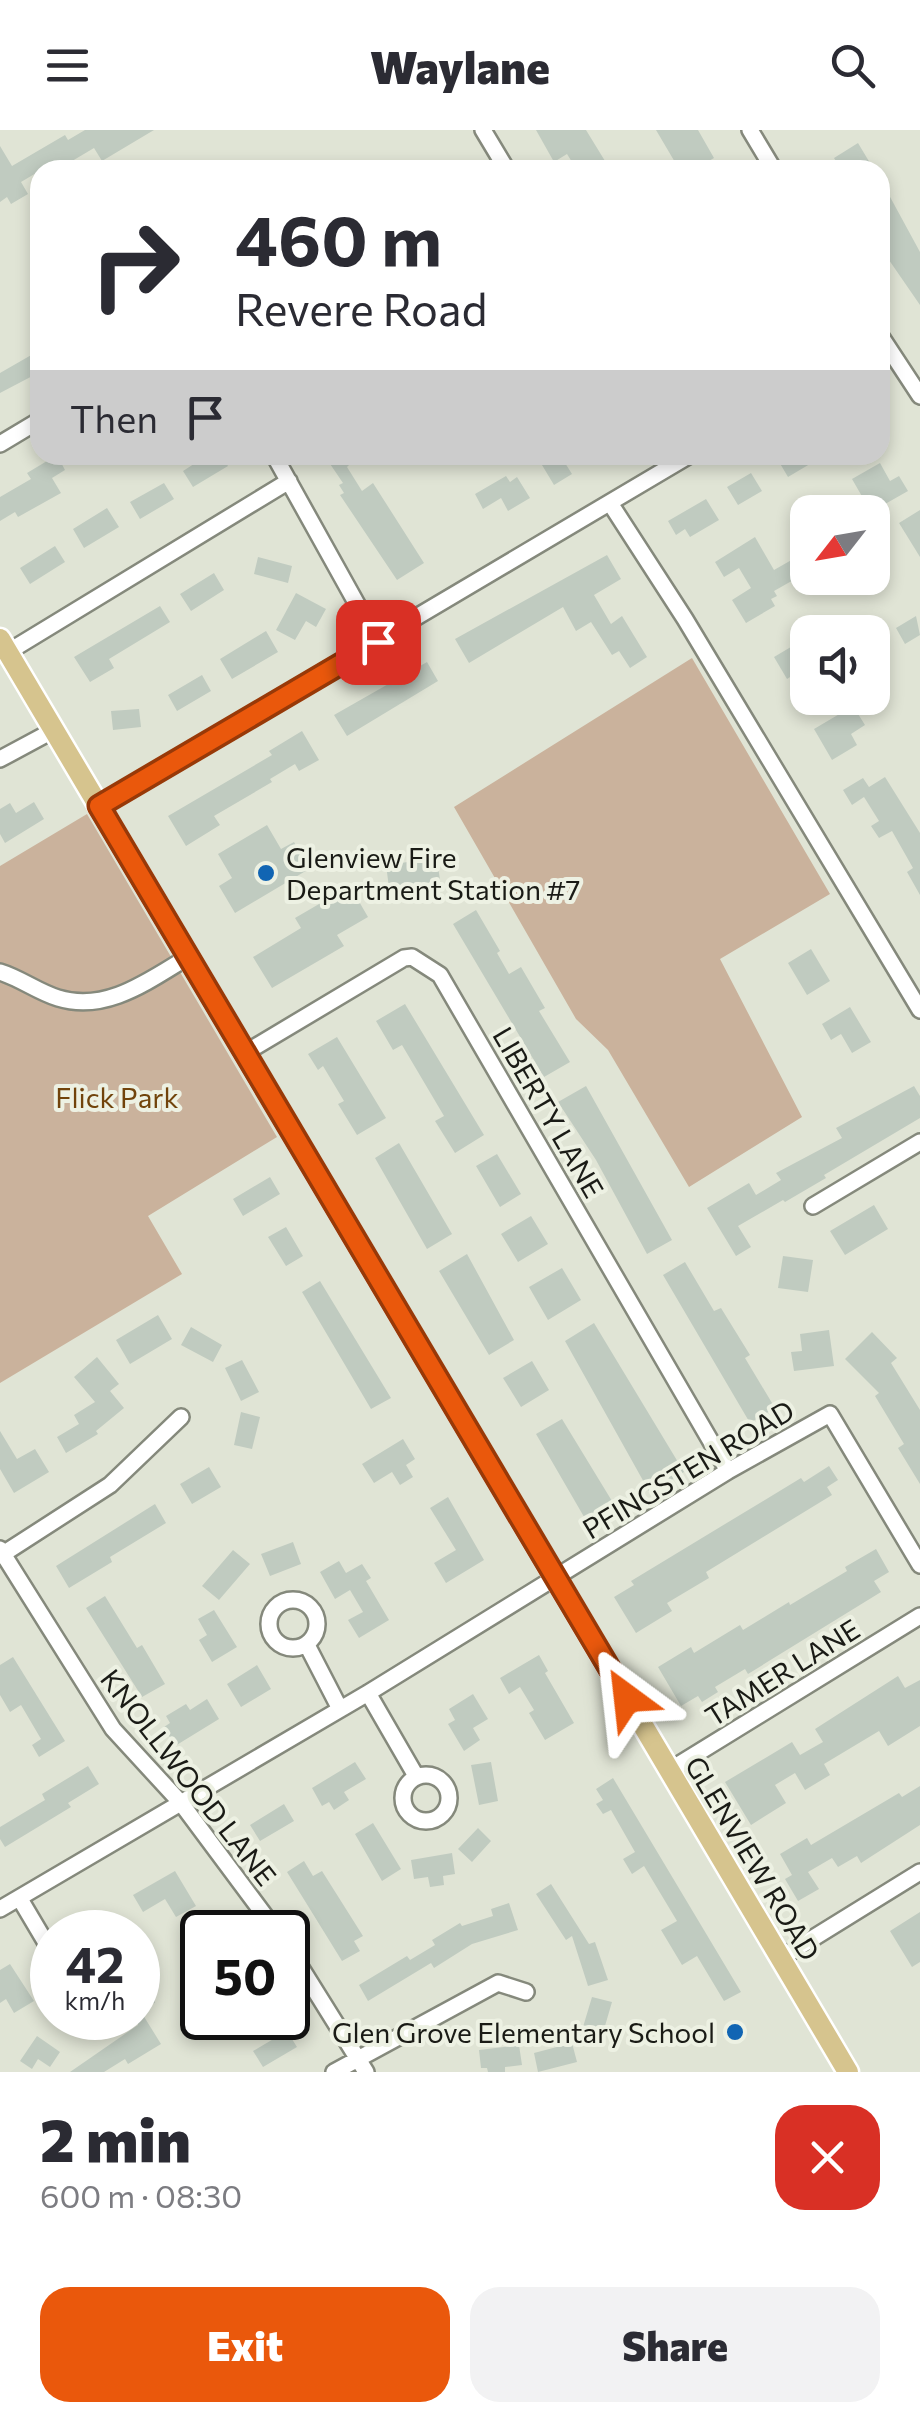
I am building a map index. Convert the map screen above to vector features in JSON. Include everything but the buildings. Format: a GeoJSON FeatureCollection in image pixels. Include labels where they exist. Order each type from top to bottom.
{"type":"FeatureCollection","features":[{"type":"Feature","properties":{"kind":"main road","name":"GLENVIEW ROAD"},"geometry":{"type":"LineString","coordinates":[[4,645],[848,2072]]}},
{"type":"Feature","properties":{"kind":"street"},"geometry":{"type":"LineString","coordinates":[[483,130],[501,160]]}},
{"type":"Feature","properties":{"kind":"street"},"geometry":{"type":"LineString","coordinates":[[750,130],[768,160]]}},
{"type":"Feature","properties":{"kind":"street"},"geometry":{"type":"LineString","coordinates":[[890,350],[918,388]]}},
{"type":"Feature","properties":{"kind":"street"},"geometry":{"type":"LineString","coordinates":[[0,444],[30,426]]}},
{"type":"Feature","properties":{"kind":"street"},"geometry":{"type":"LineString","coordinates":[[280,465],[378,642]]}},
{"type":"Feature","properties":{"kind":"street"},"geometry":{"type":"LineString","coordinates":[[99,806],[669,465]]}},
{"type":"Feature","properties":{"kind":"street"},"geometry":{"type":"LineString","coordinates":[[4,645],[289,481]]}},
{"type":"Feature","properties":{"kind":"street"},"geometry":{"type":"LineString","coordinates":[[610,503],[685,619],[920,1010]]}},
{"type":"Feature","properties":{"kind":"street"},"geometry":{"type":"LineString","coordinates":[[0,759],[54,730]]}},
{"type":"Feature","properties":{"kind":"street"},"geometry":{"type":"LineString","coordinates":[[0,972],[54,997],[97,1003],[132,989],[188,957]]}},
{"type":"Feature","properties":{"kind":"street","name":"LIBERTY LANE"},"geometry":{"type":"LineString","coordinates":[[245,1054],[404,958],[412,957],[440,975],[728,1470]]}},
{"type":"Feature","properties":{"kind":"street"},"geometry":{"type":"LineString","coordinates":[[813,1206],[920,1142]]}},
{"type":"Feature","properties":{"kind":"street","name":"PFINGSTEN ROAD"},"geometry":{"type":"LineString","coordinates":[[0,1908],[368,1693],[728,1470],[830,1414],[920,1564]]}},
{"type":"Feature","properties":{"kind":"street"},"geometry":{"type":"LineString","coordinates":[[1,1553],[110,1485],[182,1416]]}},
{"type":"Feature","properties":{"kind":"street","name":"KNOLLWOOD LANE"},"geometry":{"type":"LineString","coordinates":[[1,1553],[114,1729],[181,1803],[261,1910]]}},
{"type":"Feature","properties":{"kind":"street","name":"TAMER LANE"},"geometry":{"type":"LineString","coordinates":[[670,1770],[920,1616]]}},
{"type":"Feature","properties":{"kind":"street"},"geometry":{"type":"LineString","coordinates":[[306,1645],[340,1709]]}},
{"type":"Feature","properties":{"kind":"street"},"geometry":{"type":"LineString","coordinates":[[368,1693],[416,1776]]}},
{"type":"Feature","properties":{"kind":"street"},"geometry":{"type":"LineString","coordinates":[[781,1958],[920,1872]]}},
{"type":"Feature","properties":{"kind":"street"},"geometry":{"type":"LineString","coordinates":[[20,1898],[30,1915]]}},
{"type":"Feature","properties":{"kind":"street"},"geometry":{"type":"LineString","coordinates":[[310,1982],[361,2064]]}},
{"type":"Feature","properties":{"kind":"street"},"geometry":{"type":"LineString","coordinates":[[334,2072],[361,2064],[498,1982],[526,1992]]}},
{"type":"Feature","properties":{"kind":"green space"},"geometry":{"type":"Polygon","coordinates":[[[692,658],[830,894],[720,959],[802,1117],[689,1187],[608,1050],[576,1019],[454,807],[692,658]]]}},
{"type":"Feature","properties":{"kind":"green space","name":"Flick Park"},"geometry":{"type":"Polygon","coordinates":[[[87,814],[277,1137],[148,1216],[182,1274],[0,1383],[0,866],[87,814]]]}},
{"type":"Feature","properties":{"kind":"place","name":"Glenview Fire Department Station #7"},"geometry":{"type":"Point","coordinates":[266,873]}},
{"type":"Feature","properties":{"kind":"place","name":"Glen Grove Elementary School"},"geometry":{"type":"Point","coordinates":[735,2032]}},
{"type":"Feature","properties":{"kind":"route"},"geometry":{"type":"LineString","coordinates":[[378,642],[99,806],[627,1698]]}}]}
